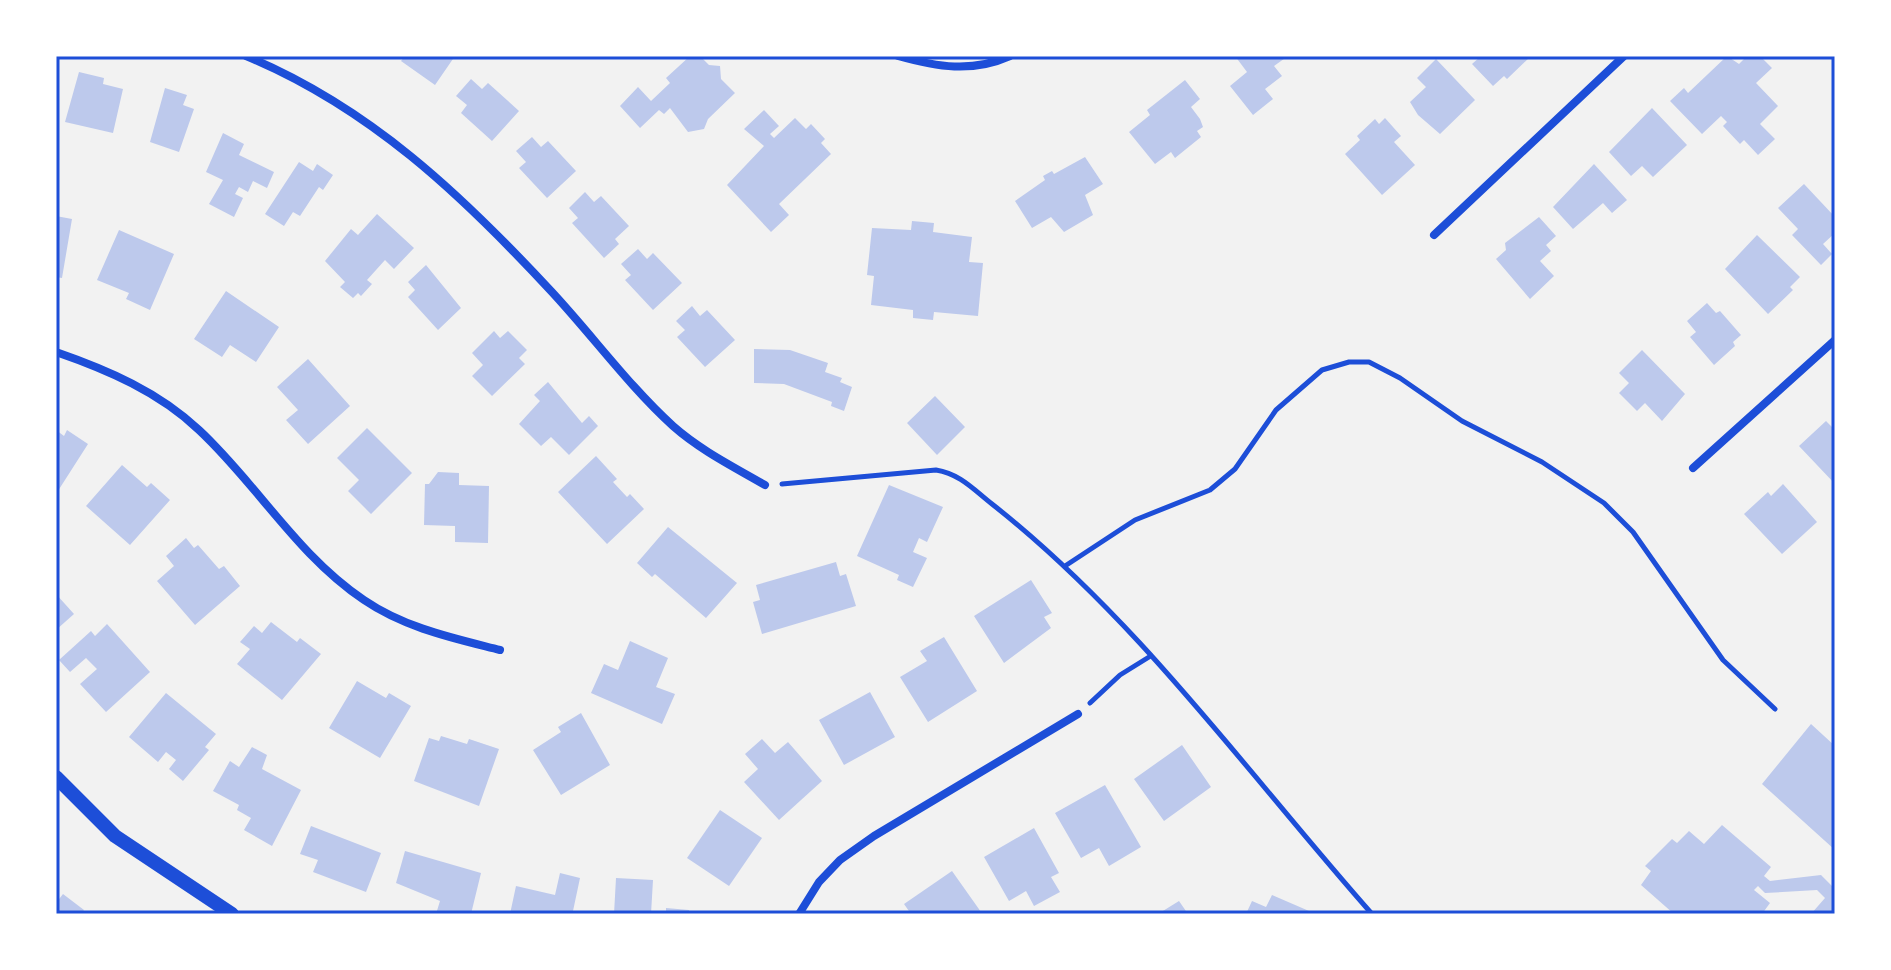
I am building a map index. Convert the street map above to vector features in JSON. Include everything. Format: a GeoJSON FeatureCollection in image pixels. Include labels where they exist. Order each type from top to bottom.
{"type":"FeatureCollection","features":[{"type":"Feature","properties":{"kind":"street"},"geometry":{"type":"LineString","coordinates":[[246,56],[315,88],[387,135],[471,210],[549,289],[673,426],[703,449],[765,485]]}},
{"type":"Feature","properties":{"kind":"street"},"geometry":{"type":"LineString","coordinates":[[898,56],[934,66],[959,68],[992,64],[1010,56]]}},
{"type":"Feature","properties":{"kind":"street"},"geometry":{"type":"LineString","coordinates":[[1434,235],[1624,56]]}},
{"type":"Feature","properties":{"kind":"street"},"geometry":{"type":"LineString","coordinates":[[1693,468],[1835,340]]}},
{"type":"Feature","properties":{"kind":"street"},"geometry":{"type":"LineString","coordinates":[[56,352],[124,377],[199,429],[287,532],[323,568],[364,601],[437,634],[500,650]]}},
{"type":"Feature","properties":{"kind":"street"},"geometry":{"type":"LineString","coordinates":[[799,914],[819,882],[862,844],[1078,714]]}},
{"type":"Feature","properties":{"kind":"street"},"geometry":{"type":"LineString","coordinates":[[56,777],[115,836],[232,914]]}},
{"type":"Feature","properties":{"kind":"path"},"geometry":{"type":"LineString","coordinates":[[1065,566],[1135,520],[1210,490],[1235,469],[1276,410],[1322,370],[1349,362],[1369,362],[1400,378],[1462,421],[1542,462],[1604,503],[1633,532],[1723,660],[1775,709]]}},
{"type":"Feature","properties":{"kind":"path"},"geometry":{"type":"LineString","coordinates":[[765,485],[818,483],[936,470],[954,473],[1029,531],[1065,566],[1263,783],[1372,914]]}},
{"type":"Feature","properties":{"kind":"path"},"geometry":{"type":"LineString","coordinates":[[1078,714],[1120,675],[1149,657]]}},
{"type":"Feature","properties":{"kind":"building"},"geometry":{"type":"Polygon","coordinates":[[[405,56],[455,56],[435,85],[401,61],[405,56]]]}},
{"type":"Feature","properties":{"kind":"building"},"geometry":{"type":"Polygon","coordinates":[[[690,56],[700,56],[709,65],[720,66],[721,79],[735,93],[708,119],[704,129],[688,132],[670,108],[664,114],[659,110],[640,128],[620,106],[638,87],[651,101],[670,83],[666,78],[690,56]]]}},
{"type":"Feature","properties":{"kind":"building"},"geometry":{"type":"Polygon","coordinates":[[[1235,56],[1288,56],[1274,66],[1282,76],[1265,89],[1273,99],[1253,115],[1230,86],[1247,72],[1235,56]]]}},
{"type":"Feature","properties":{"kind":"building"},"geometry":{"type":"Polygon","coordinates":[[[1481,56],[1531,56],[1507,79],[1504,76],[1493,86],[1472,64],[1481,56]]]}},
{"type":"Feature","properties":{"kind":"building"},"geometry":{"type":"Polygon","coordinates":[[[1727,56],[1739,64],[1747,56],[1760,56],[1772,68],[1756,83],[1778,106],[1760,124],[1775,139],[1758,155],[1744,140],[1740,144],[1723,126],[1727,122],[1721,116],[1702,134],[1670,101],[1684,88],[1688,93],[1727,56]]]}},
{"type":"Feature","properties":{"kind":"building"},"geometry":{"type":"Polygon","coordinates":[[[1436,59],[1475,100],[1440,134],[1418,115],[1410,102],[1426,87],[1417,78],[1436,59]]]}},
{"type":"Feature","properties":{"kind":"building"},"geometry":{"type":"Polygon","coordinates":[[[79,72],[104,78],[103,84],[123,89],[113,133],[65,122],[79,72]]]}},
{"type":"Feature","properties":{"kind":"building"},"geometry":{"type":"Polygon","coordinates":[[[471,79],[482,89],[488,83],[519,111],[492,141],[461,113],[467,105],[456,96],[471,79]]]}},
{"type":"Feature","properties":{"kind":"building"},"geometry":{"type":"Polygon","coordinates":[[[1185,80],[1200,99],[1191,107],[1203,127],[1197,131],[1201,137],[1175,158],[1171,152],[1155,164],[1129,132],[1150,115],[1147,110],[1185,80]]]}},
{"type":"Feature","properties":{"kind":"building"},"geometry":{"type":"Polygon","coordinates":[[[165,88],[187,95],[183,105],[194,109],[179,152],[150,142],[165,88]]]}},
{"type":"Feature","properties":{"kind":"building"},"geometry":{"type":"Polygon","coordinates":[[[1652,108],[1687,145],[1653,177],[1642,166],[1631,176],[1609,152],[1652,108]]]}},
{"type":"Feature","properties":{"kind":"building"},"geometry":{"type":"Polygon","coordinates":[[[764,110],[779,126],[770,134],[774,138],[795,118],[806,129],[811,124],[825,139],[821,143],[831,154],[779,204],[789,215],[771,232],[727,185],[764,146],[744,129],[764,110]]]}},
{"type":"Feature","properties":{"kind":"building"},"geometry":{"type":"Polygon","coordinates":[[[1385,118],[1401,136],[1394,142],[1415,165],[1382,195],[1345,154],[1360,140],[1357,136],[1375,119],[1379,124],[1385,118]]]}},
{"type":"Feature","properties":{"kind":"building"},"geometry":{"type":"Polygon","coordinates":[[[223,133],[244,144],[239,155],[274,172],[267,188],[253,181],[248,192],[239,187],[235,194],[243,198],[234,217],[209,204],[223,180],[206,172],[223,133]]]}},
{"type":"Feature","properties":{"kind":"building"},"geometry":{"type":"Polygon","coordinates":[[[532,137],[541,147],[548,141],[576,171],[547,198],[519,168],[526,162],[516,151],[532,137]]]}},
{"type":"Feature","properties":{"kind":"building"},"geometry":{"type":"Polygon","coordinates":[[[1085,157],[1103,184],[1085,195],[1093,215],[1064,232],[1051,217],[1032,228],[1015,201],[1045,180],[1043,176],[1052,171],[1054,174],[1085,157]]]}},
{"type":"Feature","properties":{"kind":"building"},"geometry":{"type":"Polygon","coordinates":[[[299,162],[313,171],[317,164],[333,175],[323,190],[319,187],[300,216],[293,212],[284,226],[265,214],[299,162]]]}},
{"type":"Feature","properties":{"kind":"building"},"geometry":{"type":"Polygon","coordinates":[[[1594,164],[1627,200],[1612,213],[1603,203],[1573,229],[1553,207],[1594,164]]]}},
{"type":"Feature","properties":{"kind":"building"},"geometry":{"type":"Polygon","coordinates":[[[1804,184],[1835,217],[1835,233],[1823,244],[1832,254],[1821,265],[1792,235],[1798,229],[1778,208],[1804,184]]]}},
{"type":"Feature","properties":{"kind":"building"},"geometry":{"type":"Polygon","coordinates":[[[585,192],[594,202],[601,196],[629,226],[615,239],[619,244],[604,258],[572,223],[578,218],[569,208],[585,192]]]}},
{"type":"Feature","properties":{"kind":"building"},"geometry":{"type":"Polygon","coordinates":[[[377,214],[414,248],[394,269],[385,260],[367,280],[372,284],[361,296],[358,293],[353,298],[340,287],[345,282],[325,261],[351,229],[358,235],[377,214]]]}},
{"type":"Feature","properties":{"kind":"building"},"geometry":{"type":"Polygon","coordinates":[[[56,216],[72,219],[62,278],[56,277],[56,216]]]}},
{"type":"Feature","properties":{"kind":"building"},"geometry":{"type":"Polygon","coordinates":[[[1539,217],[1556,236],[1546,245],[1551,251],[1540,261],[1554,276],[1530,299],[1496,259],[1506,250],[1505,243],[1539,217]]]}},
{"type":"Feature","properties":{"kind":"building"},"geometry":{"type":"Polygon","coordinates":[[[912,221],[934,223],[933,232],[972,237],[969,262],[983,263],[978,316],[934,312],[933,320],[913,318],[913,310],[871,305],[874,276],[867,275],[872,228],[911,230],[912,221]]]}},
{"type":"Feature","properties":{"kind":"building"},"geometry":{"type":"Polygon","coordinates":[[[119,230],[174,254],[150,310],[126,299],[129,293],[97,280],[119,230]]]}},
{"type":"Feature","properties":{"kind":"building"},"geometry":{"type":"Polygon","coordinates":[[[1757,235],[1800,277],[1790,287],[1793,290],[1768,314],[1725,269],[1757,235]]]}},
{"type":"Feature","properties":{"kind":"building"},"geometry":{"type":"Polygon","coordinates":[[[638,249],[647,259],[653,253],[682,283],[653,310],[625,280],[631,275],[621,264],[638,249]]]}},
{"type":"Feature","properties":{"kind":"building"},"geometry":{"type":"Polygon","coordinates":[[[426,265],[461,308],[438,330],[408,297],[415,290],[408,282],[426,265]]]}},
{"type":"Feature","properties":{"kind":"building"},"geometry":{"type":"Polygon","coordinates":[[[226,291],[279,327],[256,362],[230,345],[222,357],[194,339],[226,291]]]}},
{"type":"Feature","properties":{"kind":"building"},"geometry":{"type":"Polygon","coordinates":[[[1707,303],[1716,313],[1720,311],[1741,335],[1733,342],[1735,346],[1714,365],[1690,337],[1696,332],[1687,321],[1707,303]]]}},
{"type":"Feature","properties":{"kind":"building"},"geometry":{"type":"Polygon","coordinates":[[[692,306],[700,316],[707,310],[735,340],[705,367],[677,337],[685,330],[676,321],[692,306]]]}},
{"type":"Feature","properties":{"kind":"building"},"geometry":{"type":"Polygon","coordinates":[[[494,331],[500,338],[508,331],[527,350],[519,358],[525,364],[492,396],[472,376],[483,365],[472,353],[494,331]]]}},
{"type":"Feature","properties":{"kind":"building"},"geometry":{"type":"Polygon","coordinates":[[[754,349],[790,350],[828,363],[825,372],[842,378],[840,382],[852,387],[844,411],[831,406],[832,402],[784,384],[754,383],[754,349]]]}},
{"type":"Feature","properties":{"kind":"building"},"geometry":{"type":"Polygon","coordinates":[[[1642,350],[1685,394],[1662,421],[1645,403],[1637,411],[1619,393],[1629,383],[1619,373],[1642,350]]]}},
{"type":"Feature","properties":{"kind":"building"},"geometry":{"type":"Polygon","coordinates":[[[308,359],[350,406],[308,444],[286,420],[298,410],[277,387],[308,359]]]}},
{"type":"Feature","properties":{"kind":"building"},"geometry":{"type":"Polygon","coordinates":[[[548,382],[582,423],[589,416],[598,426],[569,455],[551,437],[541,446],[519,424],[540,401],[534,395],[548,382]]]}},
{"type":"Feature","properties":{"kind":"building"},"geometry":{"type":"Polygon","coordinates":[[[935,396],[965,427],[937,455],[907,423],[935,396]]]}},
{"type":"Feature","properties":{"kind":"building"},"geometry":{"type":"Polygon","coordinates":[[[1826,421],[1835,430],[1835,484],[1799,446],[1826,421]]]}},
{"type":"Feature","properties":{"kind":"building"},"geometry":{"type":"Polygon","coordinates":[[[367,428],[412,473],[371,514],[348,491],[359,480],[337,458],[367,428]]]}},
{"type":"Feature","properties":{"kind":"building"},"geometry":{"type":"Polygon","coordinates":[[[56,430],[64,436],[67,430],[88,444],[56,494],[56,430]]]}},
{"type":"Feature","properties":{"kind":"building"},"geometry":{"type":"Polygon","coordinates":[[[596,456],[617,479],[613,482],[644,509],[607,544],[558,492],[596,456]]]}},
{"type":"Feature","properties":{"kind":"building"},"geometry":{"type":"Polygon","coordinates":[[[122,465],[147,487],[151,483],[170,500],[130,545],[86,506],[122,465]]]}},
{"type":"Feature","properties":{"kind":"building"},"geometry":{"type":"Polygon","coordinates":[[[438,472],[459,473],[459,485],[489,486],[488,543],[455,542],[455,526],[424,525],[425,484],[429,484],[438,472]]]}},
{"type":"Feature","properties":{"kind":"building"},"geometry":{"type":"Polygon","coordinates":[[[1783,484],[1817,522],[1782,554],[1744,514],[1768,492],[1771,496],[1783,484]]]}},
{"type":"Feature","properties":{"kind":"building"},"geometry":{"type":"Polygon","coordinates":[[[889,485],[943,507],[927,542],[919,538],[913,552],[927,558],[913,587],[897,580],[899,575],[857,556],[889,485]]]}},
{"type":"Feature","properties":{"kind":"building"},"geometry":{"type":"Polygon","coordinates":[[[668,527],[737,583],[706,618],[655,574],[652,577],[637,563],[668,527]]]}},
{"type":"Feature","properties":{"kind":"building"},"geometry":{"type":"Polygon","coordinates":[[[186,538],[194,548],[198,545],[219,569],[224,566],[240,586],[195,625],[157,581],[174,566],[166,556],[186,538]]]}},
{"type":"Feature","properties":{"kind":"building"},"geometry":{"type":"Polygon","coordinates":[[[836,562],[840,576],[846,574],[856,606],[762,634],[753,602],[760,600],[756,585],[836,562]]]}},
{"type":"Feature","properties":{"kind":"building"},"geometry":{"type":"Polygon","coordinates":[[[1031,580],[1052,613],[1044,617],[1051,628],[1004,663],[974,616],[1031,580]]]}},
{"type":"Feature","properties":{"kind":"building"},"geometry":{"type":"Polygon","coordinates":[[[56,594],[74,614],[56,630],[56,594]]]}},
{"type":"Feature","properties":{"kind":"building"},"geometry":{"type":"Polygon","coordinates":[[[271,622],[297,642],[300,638],[321,654],[282,700],[237,664],[250,649],[240,642],[254,626],[262,633],[271,622]]]}},
{"type":"Feature","properties":{"kind":"building"},"geometry":{"type":"Polygon","coordinates":[[[107,624],[150,672],[106,712],[80,684],[97,669],[86,658],[70,672],[59,660],[91,631],[95,636],[107,624]]]}},
{"type":"Feature","properties":{"kind":"building"},"geometry":{"type":"Polygon","coordinates":[[[944,637],[977,691],[928,722],[900,677],[927,661],[920,651],[944,637]]]}},
{"type":"Feature","properties":{"kind":"building"},"geometry":{"type":"Polygon","coordinates":[[[630,641],[668,658],[656,687],[675,694],[662,724],[591,693],[604,664],[618,670],[630,641]]]}},
{"type":"Feature","properties":{"kind":"building"},"geometry":{"type":"Polygon","coordinates":[[[357,681],[386,698],[389,693],[411,706],[380,758],[329,728],[357,681]]]}},
{"type":"Feature","properties":{"kind":"building"},"geometry":{"type":"Polygon","coordinates":[[[870,692],[895,737],[844,765],[819,720],[870,692]]]}},
{"type":"Feature","properties":{"kind":"building"},"geometry":{"type":"Polygon","coordinates":[[[166,693],[216,734],[205,747],[209,750],[183,781],[169,769],[176,760],[166,752],[158,762],[129,737],[166,693]]]}},
{"type":"Feature","properties":{"kind":"building"},"geometry":{"type":"Polygon","coordinates":[[[581,713],[610,765],[561,795],[533,750],[561,732],[558,727],[581,713]]]}},
{"type":"Feature","properties":{"kind":"building"},"geometry":{"type":"Polygon","coordinates":[[[1811,724],[1835,746],[1835,850],[1762,784],[1811,724]]]}},
{"type":"Feature","properties":{"kind":"building"},"geometry":{"type":"Polygon","coordinates":[[[441,736],[467,744],[469,739],[499,749],[479,806],[414,781],[429,738],[439,741],[441,736]]]}},
{"type":"Feature","properties":{"kind":"building"},"geometry":{"type":"Polygon","coordinates":[[[762,739],[775,753],[788,742],[822,781],[779,820],[744,782],[758,769],[745,754],[762,739]]]}},
{"type":"Feature","properties":{"kind":"building"},"geometry":{"type":"Polygon","coordinates":[[[1182,745],[1211,787],[1164,821],[1134,779],[1182,745]]]}},
{"type":"Feature","properties":{"kind":"building"},"geometry":{"type":"Polygon","coordinates":[[[252,747],[267,755],[262,769],[301,790],[272,846],[244,830],[251,818],[237,810],[239,805],[213,791],[230,761],[239,767],[252,747]]]}},
{"type":"Feature","properties":{"kind":"building"},"geometry":{"type":"Polygon","coordinates":[[[1105,785],[1141,847],[1109,866],[1099,848],[1081,858],[1055,813],[1105,785]]]}},
{"type":"Feature","properties":{"kind":"building"},"geometry":{"type":"Polygon","coordinates":[[[720,810],[762,838],[729,886],[687,858],[720,810]]]}},
{"type":"Feature","properties":{"kind":"building"},"geometry":{"type":"Polygon","coordinates":[[[1722,825],[1771,867],[1764,876],[1770,881],[1821,875],[1835,889],[1835,914],[1811,914],[1825,898],[1817,890],[1765,893],[1758,886],[1754,890],[1770,903],[1762,914],[1674,914],[1641,885],[1651,871],[1645,866],[1672,839],[1677,843],[1689,831],[1704,844],[1722,825]]]}},
{"type":"Feature","properties":{"kind":"building"},"geometry":{"type":"Polygon","coordinates":[[[311,826],[381,853],[366,892],[313,872],[318,860],[300,854],[311,826]]]}},
{"type":"Feature","properties":{"kind":"building"},"geometry":{"type":"Polygon","coordinates":[[[1034,828],[1059,873],[1051,877],[1060,892],[1034,906],[1026,891],[1009,901],[984,857],[1034,828]]]}},
{"type":"Feature","properties":{"kind":"building"},"geometry":{"type":"Polygon","coordinates":[[[405,851],[481,873],[471,914],[436,914],[440,901],[396,883],[405,851]]]}},
{"type":"Feature","properties":{"kind":"building"},"geometry":{"type":"Polygon","coordinates":[[[952,871],[981,912],[911,914],[904,904],[952,871]]]}},
{"type":"Feature","properties":{"kind":"building"},"geometry":{"type":"Polygon","coordinates":[[[560,873],[580,878],[573,911],[579,914],[510,914],[516,886],[555,895],[560,873]]]}},
{"type":"Feature","properties":{"kind":"building"},"geometry":{"type":"Polygon","coordinates":[[[616,878],[653,880],[651,914],[614,914],[616,878]]]}},
{"type":"Feature","properties":{"kind":"building"},"geometry":{"type":"Polygon","coordinates":[[[63,894],[84,910],[81,914],[56,914],[56,903],[63,894]]]}},
{"type":"Feature","properties":{"kind":"building"},"geometry":{"type":"Polygon","coordinates":[[[1272,895],[1316,914],[1246,914],[1252,901],[1266,907],[1272,895]]]}},
{"type":"Feature","properties":{"kind":"building"},"geometry":{"type":"Polygon","coordinates":[[[1179,901],[1188,914],[1158,914],[1179,901]]]}},
{"type":"Feature","properties":{"kind":"building"},"geometry":{"type":"Polygon","coordinates":[[[666,908],[689,910],[690,914],[666,914],[666,908]]]}}]}
